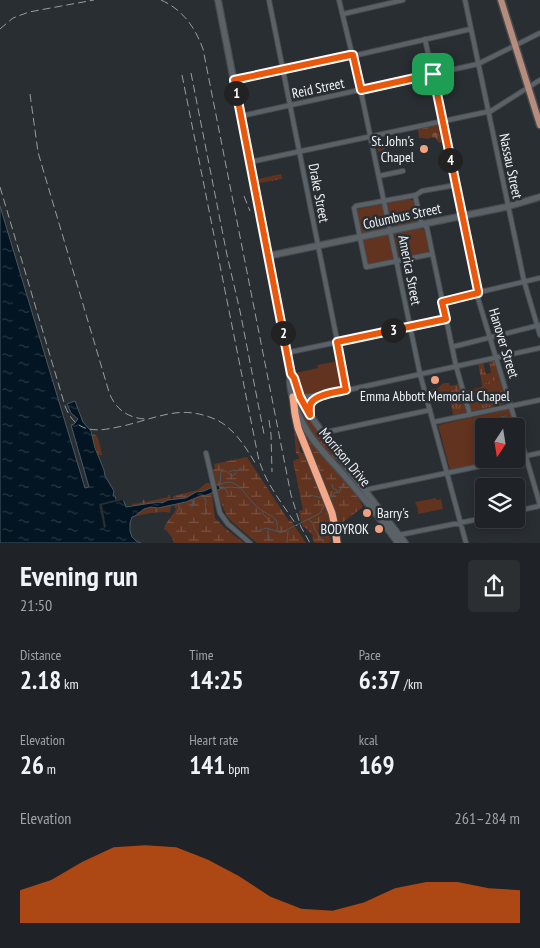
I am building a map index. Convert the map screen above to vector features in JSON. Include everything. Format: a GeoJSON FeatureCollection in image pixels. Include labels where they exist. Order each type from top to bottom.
{"type":"FeatureCollection","features":[{"type":"Feature","properties":{"kind":"highway"},"geometry":{"type":"LineString","coordinates":[[296,397],[296,421],[332,513],[337,543]]}},
{"type":"Feature","properties":{"kind":"main road","name":"Morrison Drive"},"geometry":{"type":"LineString","coordinates":[[218,0],[291,374],[289,379],[296,397],[301,421],[307,431],[405,543]]}},
{"type":"Feature","properties":{"kind":"main road"},"geometry":{"type":"LineString","coordinates":[[501,0],[540,125]]}},
{"type":"Feature","properties":{"kind":"main road","name":"Columbus Street"},"geometry":{"type":"LineString","coordinates":[[268,256],[508,207],[540,197]]}},
{"type":"Feature","properties":{"kind":"main road"},"geometry":{"type":"LineString","coordinates":[[310,415],[310,405],[313,401],[325,395]]}},
{"type":"Feature","properties":{"kind":"main road","name":"Morrison Drive"},"geometry":{"type":"LineString","coordinates":[[296,397],[398,543]]}},
{"type":"Feature","properties":{"kind":"street","name":"Drake Street"},"geometry":{"type":"LineString","coordinates":[[269,0],[346,390]]}},
{"type":"Feature","properties":{"kind":"street","name":"America Street"},"geometry":{"type":"LineString","coordinates":[[339,0],[371,136],[420,374],[466,543]]}},
{"type":"Feature","properties":{"kind":"street"},"geometry":{"type":"LineString","coordinates":[[343,14],[403,0]]}},
{"type":"Feature","properties":{"kind":"street","name":"Nassau Street"},"geometry":{"type":"LineString","coordinates":[[465,0],[524,282],[539,325],[540,336]]}},
{"type":"Feature","properties":{"kind":"street"},"geometry":{"type":"LineString","coordinates":[[234,80],[471,28]]}},
{"type":"Feature","properties":{"kind":"street","name":"Reid Street"},"geometry":{"type":"LineString","coordinates":[[241,116],[478,64],[540,33]]}},
{"type":"Feature","properties":{"kind":"street","name":"Hanover Street"},"geometry":{"type":"LineString","coordinates":[[425,39],[477,295],[540,506]]}},
{"type":"Feature","properties":{"kind":"street"},"geometry":{"type":"LineString","coordinates":[[250,162],[491,111],[540,80]]}},
{"type":"Feature","properties":{"kind":"street"},"geometry":{"type":"LineString","coordinates":[[379,176],[403,171]]}},
{"type":"Feature","properties":{"kind":"street"},"geometry":{"type":"LineString","coordinates":[[432,254],[367,267],[359,238],[354,208],[356,206],[415,195],[422,191],[456,185]]}},
{"type":"Feature","properties":{"kind":"street"},"geometry":{"type":"LineString","coordinates":[[415,195],[420,221],[427,228],[456,366],[470,415]]}},
{"type":"Feature","properties":{"kind":"street"},"geometry":{"type":"LineString","coordinates":[[442,302],[540,278]]}},
{"type":"Feature","properties":{"kind":"street"},"geometry":{"type":"LineString","coordinates":[[286,352],[446,319]]}},
{"type":"Feature","properties":{"kind":"street"},"geometry":{"type":"LineString","coordinates":[[452,347],[539,325]]}},
{"type":"Feature","properties":{"kind":"street"},"geometry":{"type":"LineString","coordinates":[[296,397],[325,395],[540,348]]}},
{"type":"Feature","properties":{"kind":"street"},"geometry":{"type":"LineString","coordinates":[[434,422],[540,400]]}},
{"type":"Feature","properties":{"kind":"street"},"geometry":{"type":"LineString","coordinates":[[322,433],[430,410]]}},
{"type":"Feature","properties":{"kind":"street"},"geometry":{"type":"LineString","coordinates":[[206,453],[220,513],[250,543]]}},
{"type":"Feature","properties":{"kind":"street"},"geometry":{"type":"LineString","coordinates":[[526,456],[540,453]]}},
{"type":"Feature","properties":{"kind":"street"},"geometry":{"type":"LineString","coordinates":[[361,491],[475,467]]}},
{"type":"Feature","properties":{"kind":"street"},"geometry":{"type":"LineString","coordinates":[[525,509],[540,506]]}},
{"type":"Feature","properties":{"kind":"street"},"geometry":{"type":"LineString","coordinates":[[399,535],[475,520]]}},
{"type":"Feature","properties":{"kind":"green space"},"geometry":{"type":"Polygon","coordinates":[[[438,125],[443,142],[439,143],[435,137],[419,138],[418,129],[438,125]]]}},
{"type":"Feature","properties":{"kind":"green space"},"geometry":{"type":"Polygon","coordinates":[[[382,137],[385,150],[378,152],[375,139],[382,137]]]}},
{"type":"Feature","properties":{"kind":"green space"},"geometry":{"type":"Polygon","coordinates":[[[281,174],[282,179],[259,183],[258,179],[281,174]]]}},
{"type":"Feature","properties":{"kind":"green space"},"geometry":{"type":"Polygon","coordinates":[[[409,199],[414,202],[419,223],[393,228],[387,203],[409,199]]]}},
{"type":"Feature","properties":{"kind":"green space"},"geometry":{"type":"Polygon","coordinates":[[[382,204],[387,229],[361,235],[357,210],[382,204]]]}},
{"type":"Feature","properties":{"kind":"green space"},"geometry":{"type":"Polygon","coordinates":[[[419,228],[426,231],[429,251],[400,259],[394,234],[419,228]]]}},
{"type":"Feature","properties":{"kind":"green space"},"geometry":{"type":"Polygon","coordinates":[[[388,235],[393,259],[367,265],[362,241],[388,235]]]}},
{"type":"Feature","properties":{"kind":"green space"},"geometry":{"type":"Polygon","coordinates":[[[494,360],[500,379],[482,384],[478,363],[483,362],[486,374],[491,373],[489,361],[494,360]]]}},
{"type":"Feature","properties":{"kind":"green space"},"geometry":{"type":"Polygon","coordinates":[[[339,361],[344,387],[322,393],[300,394],[295,373],[318,368],[317,365],[339,361]]]}},
{"type":"Feature","properties":{"kind":"green space"},"geometry":{"type":"Polygon","coordinates":[[[500,379],[508,403],[470,410],[465,391],[482,387],[482,384],[500,379]]]}},
{"type":"Feature","properties":{"kind":"green space"},"geometry":{"type":"Polygon","coordinates":[[[445,383],[449,383],[450,386],[459,384],[461,392],[440,396],[438,388],[445,383]]]}},
{"type":"Feature","properties":{"kind":"green space"},"geometry":{"type":"Polygon","coordinates":[[[438,388],[440,396],[429,399],[427,390],[438,388]]]}},
{"type":"Feature","properties":{"kind":"green space"},"geometry":{"type":"Polygon","coordinates":[[[461,392],[466,412],[453,415],[449,394],[461,392]]]}},
{"type":"Feature","properties":{"kind":"green space"},"geometry":{"type":"Polygon","coordinates":[[[298,398],[339,460],[337,461],[330,455],[317,441],[299,408],[296,399],[298,398]]]}},
{"type":"Feature","properties":{"kind":"green space"},"geometry":{"type":"Polygon","coordinates":[[[509,409],[512,418],[475,418],[475,465],[450,470],[438,425],[509,409]]]}},
{"type":"Feature","properties":{"kind":"green space"},"geometry":{"type":"Polygon","coordinates":[[[294,428],[299,448],[301,453],[303,453],[330,521],[332,533],[329,543],[314,543],[313,536],[303,527],[300,518],[299,511],[303,510],[293,461],[300,458],[296,453],[294,428]]]}},
{"type":"Feature","properties":{"kind":"green space"},"geometry":{"type":"Polygon","coordinates":[[[302,430],[360,498],[363,507],[338,527],[302,430]]]}},
{"type":"Feature","properties":{"kind":"green space"},"geometry":{"type":"Polygon","coordinates":[[[94,434],[99,440],[102,455],[98,455],[92,436],[94,434]]]}},
{"type":"Feature","properties":{"kind":"green space"},"geometry":{"type":"Polygon","coordinates":[[[247,457],[289,521],[291,520],[306,543],[257,543],[226,515],[217,492],[212,494],[215,518],[244,543],[174,543],[171,536],[164,530],[165,525],[176,510],[174,505],[171,506],[170,513],[158,512],[134,517],[132,504],[141,503],[144,499],[145,502],[168,497],[168,495],[173,499],[173,496],[198,490],[206,483],[210,483],[211,487],[216,485],[213,470],[215,468],[214,464],[247,457]]]}},
{"type":"Feature","properties":{"kind":"green space"},"geometry":{"type":"Polygon","coordinates":[[[436,498],[437,500],[441,499],[443,509],[418,514],[415,502],[436,498]]]}},
{"type":"Feature","properties":{"kind":"water"},"geometry":{"type":"Polygon","coordinates":[[[0,206],[85,488],[89,487],[71,425],[78,419],[71,413],[67,404],[75,401],[83,422],[91,431],[105,476],[114,491],[113,496],[115,496],[116,500],[123,499],[126,507],[186,498],[196,492],[219,485],[220,489],[207,495],[186,502],[144,509],[132,517],[130,531],[132,537],[141,543],[0,543],[0,206]]]}},
{"type":"Feature","properties":{"kind":"pier"},"geometry":{"type":"Polygon","coordinates":[[[124,497],[125,502],[123,500],[102,505],[106,527],[104,528],[99,504],[124,497]]]}},
{"type":"Feature","properties":{"kind":"waterway"},"geometry":{"type":"LineString","coordinates":[[229,472],[237,471],[241,468]]}},
{"type":"Feature","properties":{"kind":"waterway"},"geometry":{"type":"LineString","coordinates":[[220,484],[222,471],[226,471],[232,476],[236,473]]}},
{"type":"Feature","properties":{"kind":"waterway"},"geometry":{"type":"LineString","coordinates":[[219,485],[225,482],[236,484],[256,506],[276,520],[277,531],[280,533],[320,513],[325,504]]}},
{"type":"Feature","properties":{"kind":"waterway"},"geometry":{"type":"LineString","coordinates":[[332,484],[337,492]]}},
{"type":"Feature","properties":{"kind":"waterway"},"geometry":{"type":"LineString","coordinates":[[330,499],[335,492],[339,493],[343,484]]}},
{"type":"Feature","properties":{"kind":"waterway"},"geometry":{"type":"LineString","coordinates":[[220,489],[229,487],[240,488]]}},
{"type":"Feature","properties":{"kind":"waterway"},"geometry":{"type":"LineString","coordinates":[[225,488],[228,494]]}},
{"type":"Feature","properties":{"kind":"waterway"},"geometry":{"type":"LineString","coordinates":[[203,495],[206,501],[205,515]]}},
{"type":"Feature","properties":{"kind":"waterway"},"geometry":{"type":"LineString","coordinates":[[309,495],[323,498]]}},
{"type":"Feature","properties":{"kind":"waterway"},"geometry":{"type":"LineString","coordinates":[[191,500],[193,501],[192,507]]}},
{"type":"Feature","properties":{"kind":"waterway"},"geometry":{"type":"LineString","coordinates":[[177,512],[180,508],[178,504]]}},
{"type":"Feature","properties":{"kind":"waterway"},"geometry":{"type":"LineString","coordinates":[[263,511],[263,514],[271,522]]}},
{"type":"Feature","properties":{"kind":"waterway"},"geometry":{"type":"LineString","coordinates":[[309,519],[324,543]]}},
{"type":"Feature","properties":{"kind":"waterway"},"geometry":{"type":"LineString","coordinates":[[255,532],[266,528],[276,531]]}},
{"type":"Feature","properties":{"kind":"waterway"},"geometry":{"type":"LineString","coordinates":[[268,530],[268,539]]}},
{"type":"Feature","properties":{"kind":"waterway"},"geometry":{"type":"LineString","coordinates":[[287,543],[288,531]]}},
{"type":"Feature","properties":{"kind":"railway"},"geometry":{"type":"LineString","coordinates":[[0,29],[13,18],[29,12],[94,0]]}},
{"type":"Feature","properties":{"kind":"railway"},"geometry":{"type":"LineString","coordinates":[[161,0],[182,14],[192,26],[203,49],[291,495],[301,527],[310,543]]}},
{"type":"Feature","properties":{"kind":"railway"},"geometry":{"type":"LineString","coordinates":[[191,73],[264,434]]}},
{"type":"Feature","properties":{"kind":"railway"},"geometry":{"type":"LineString","coordinates":[[182,75],[258,456],[269,484],[297,526]]}},
{"type":"Feature","properties":{"kind":"railway"},"geometry":{"type":"LineString","coordinates":[[30,94],[38,152],[109,392],[119,408],[133,417],[145,419]]}},
{"type":"Feature","properties":{"kind":"railway"},"geometry":{"type":"LineString","coordinates":[[0,187],[65,406],[76,423],[83,427],[99,430],[175,413],[186,412],[202,415],[217,420],[230,429],[240,440],[257,466]]}},
{"type":"Feature","properties":{"kind":"railway"},"geometry":{"type":"LineString","coordinates":[[244,196],[250,211]]}},
{"type":"Feature","properties":{"kind":"railway"},"geometry":{"type":"LineString","coordinates":[[269,420],[272,472]]}},
{"type":"Feature","properties":{"kind":"place","name":"St. John's Chapel"},"geometry":{"type":"Point","coordinates":[424,149]}},
{"type":"Feature","properties":{"kind":"place","name":"Emma Abbott Memorial Chapel"},"geometry":{"type":"Point","coordinates":[435,380]}},
{"type":"Feature","properties":{"kind":"place","name":"Barry's"},"geometry":{"type":"Point","coordinates":[367,513]}},
{"type":"Feature","properties":{"kind":"place","name":"BODYROK"},"geometry":{"type":"Point","coordinates":[379,529]}},
{"type":"Feature","properties":{"kind":"route"},"geometry":{"type":"LineString","coordinates":[[350,55],[353,55],[361,90],[433,74],[478,293],[442,302],[446,319],[337,342],[346,390],[314,399],[310,405],[310,415],[298,394],[294,378],[291,374],[234,80],[350,55]]}}]}
